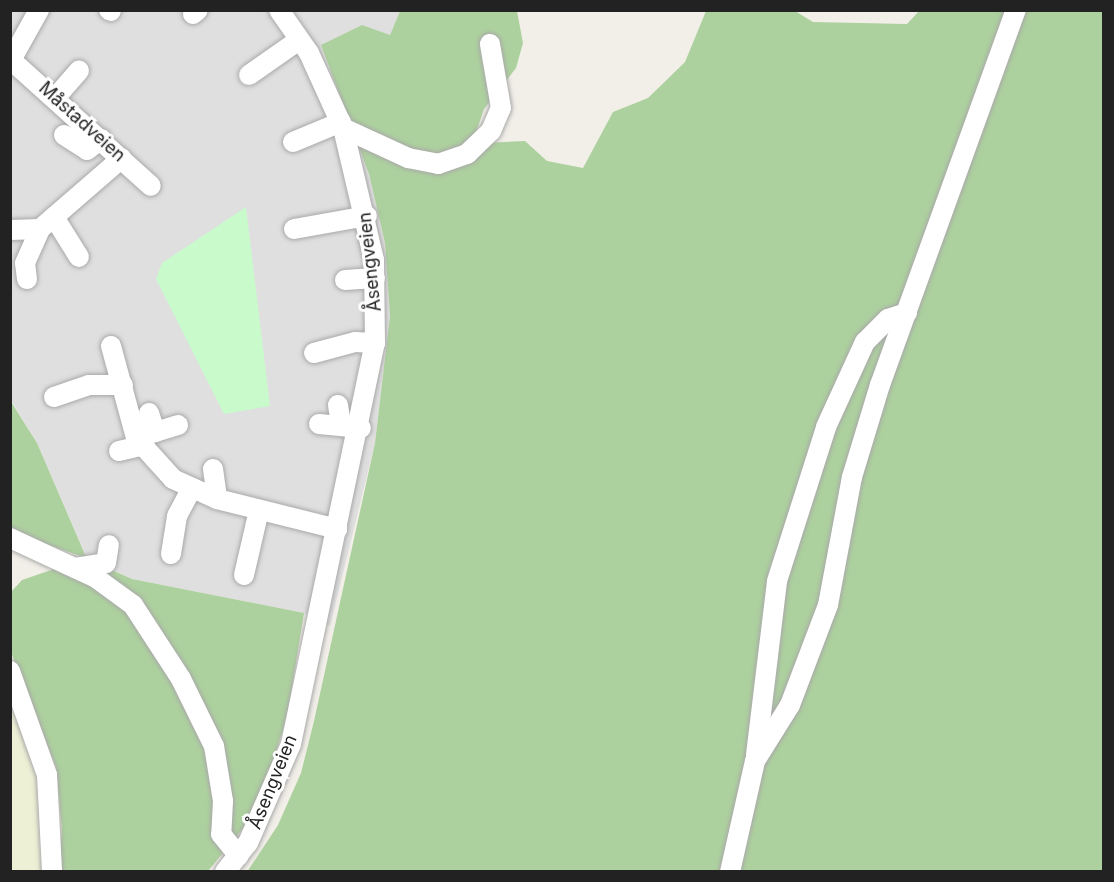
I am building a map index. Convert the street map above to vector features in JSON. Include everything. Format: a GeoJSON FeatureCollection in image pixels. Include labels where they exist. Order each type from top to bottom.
{"type":"FeatureCollection","features":[{"type":"Feature","properties":{"kind":"street","name":"Måstadveien"},"geometry":{"type":"LineString","coordinates":[[39,10],[13,54],[151,186]]}},
{"type":"Feature","properties":{"kind":"street","name":"Åsengveien"},"geometry":{"type":"LineString","coordinates":[[225,872],[239,856],[291,744],[337,529],[362,428],[375,343],[375,278],[367,216],[342,125],[299,40],[279,10]]}},
{"type":"Feature","properties":{"kind":"street"},"geometry":{"type":"LineString","coordinates":[[755,761],[790,705],[828,605],[852,477],[907,313],[1016,10]]}},
{"type":"Feature","properties":{"kind":"street"},"geometry":{"type":"LineString","coordinates":[[249,75],[299,40]]}},
{"type":"Feature","properties":{"kind":"street"},"geometry":{"type":"LineString","coordinates":[[293,142],[342,125],[408,158],[438,164],[467,154],[491,131],[501,108],[490,44]]}},
{"type":"Feature","properties":{"kind":"street"},"geometry":{"type":"LineString","coordinates":[[56,97],[79,71]]}},
{"type":"Feature","properties":{"kind":"street"},"geometry":{"type":"LineString","coordinates":[[64,135],[87,150],[101,139]]}},
{"type":"Feature","properties":{"kind":"street"},"geometry":{"type":"LineString","coordinates":[[27,279],[25,263],[47,223],[122,158]]}},
{"type":"Feature","properties":{"kind":"street"},"geometry":{"type":"LineString","coordinates":[[294,229],[367,216]]}},
{"type":"Feature","properties":{"kind":"street"},"geometry":{"type":"LineString","coordinates":[[10,230],[47,223]]}},
{"type":"Feature","properties":{"kind":"street"},"geometry":{"type":"LineString","coordinates":[[47,223],[79,257]]}},
{"type":"Feature","properties":{"kind":"street"},"geometry":{"type":"LineString","coordinates":[[345,280],[375,278]]}},
{"type":"Feature","properties":{"kind":"street"},"geometry":{"type":"LineString","coordinates":[[730,872],[755,761],[777,581],[826,427],[865,342],[888,319],[907,313]]}},
{"type":"Feature","properties":{"kind":"street"},"geometry":{"type":"LineString","coordinates":[[315,353],[355,342],[375,343]]}},
{"type":"Feature","properties":{"kind":"street"},"geometry":{"type":"LineString","coordinates":[[111,346],[123,385],[124,410],[144,439],[191,490],[259,510],[285,508],[337,529]]}},
{"type":"Feature","properties":{"kind":"street"},"geometry":{"type":"LineString","coordinates":[[54,397],[89,385],[123,385]]}},
{"type":"Feature","properties":{"kind":"street"},"geometry":{"type":"LineString","coordinates":[[338,405],[341,425]]}},
{"type":"Feature","properties":{"kind":"street"},"geometry":{"type":"LineString","coordinates":[[144,439],[149,413]]}},
{"type":"Feature","properties":{"kind":"street"},"geometry":{"type":"LineString","coordinates":[[319,424],[362,428]]}},
{"type":"Feature","properties":{"kind":"street"},"geometry":{"type":"LineString","coordinates":[[119,451],[178,425]]}},
{"type":"Feature","properties":{"kind":"street"},"geometry":{"type":"LineString","coordinates":[[213,469],[217,499]]}},
{"type":"Feature","properties":{"kind":"street"},"geometry":{"type":"LineString","coordinates":[[171,554],[177,516],[191,490]]}},
{"type":"Feature","properties":{"kind":"street"},"geometry":{"type":"LineString","coordinates":[[244,575],[259,510]]}},
{"type":"Feature","properties":{"kind":"street","name":"Åsengveien"},"geometry":{"type":"LineString","coordinates":[[10,538],[29,551],[75,568],[133,604],[181,679],[214,746],[224,801],[221,834],[239,856]]}},
{"type":"Feature","properties":{"kind":"street"},"geometry":{"type":"LineString","coordinates":[[75,568],[106,563],[109,545]]}},
{"type":"Feature","properties":{"kind":"street"},"geometry":{"type":"LineString","coordinates":[[10,559],[29,551]]}},
{"type":"Feature","properties":{"kind":"street"},"geometry":{"type":"LineString","coordinates":[[10,671],[47,775],[52,872]]}},
{"type":"Feature","properties":{"kind":"shaded area"},"geometry":{"type":"Polygon","coordinates":[[[11,11],[400,11],[390,35],[321,45],[369,174],[385,243],[390,316],[375,443],[330,626],[304,613],[132,579],[87,558],[37,443],[11,400],[11,11]]]}},
{"type":"Feature","properties":{"kind":"green space"},"geometry":{"type":"Polygon","coordinates":[[[400,11],[517,11],[523,43],[516,68],[484,109],[476,132],[483,143],[525,141],[547,161],[583,168],[613,112],[648,98],[685,62],[706,11],[795,11],[813,22],[907,24],[919,11],[1103,11],[1103,871],[247,872],[278,825],[301,773],[375,443],[390,316],[385,243],[369,174],[321,45],[362,25],[390,35],[400,11]]]}},
{"type":"Feature","properties":{"kind":"green space"},"geometry":{"type":"Polygon","coordinates":[[[246,207],[270,406],[224,414],[156,279],[162,263],[246,207]]]}},
{"type":"Feature","properties":{"kind":"green space"},"geometry":{"type":"Polygon","coordinates":[[[10,400],[37,443],[87,559],[132,579],[304,613],[287,718],[270,769],[246,825],[208,871],[59,871],[62,829],[56,767],[11,652],[11,592],[22,580],[86,558],[11,532],[10,400]]]}},
{"type":"Feature","properties":{"kind":"green space"},"geometry":{"type":"Polygon","coordinates":[[[10,652],[56,767],[62,829],[58,863],[48,871],[11,871],[10,652]]]}}]}
